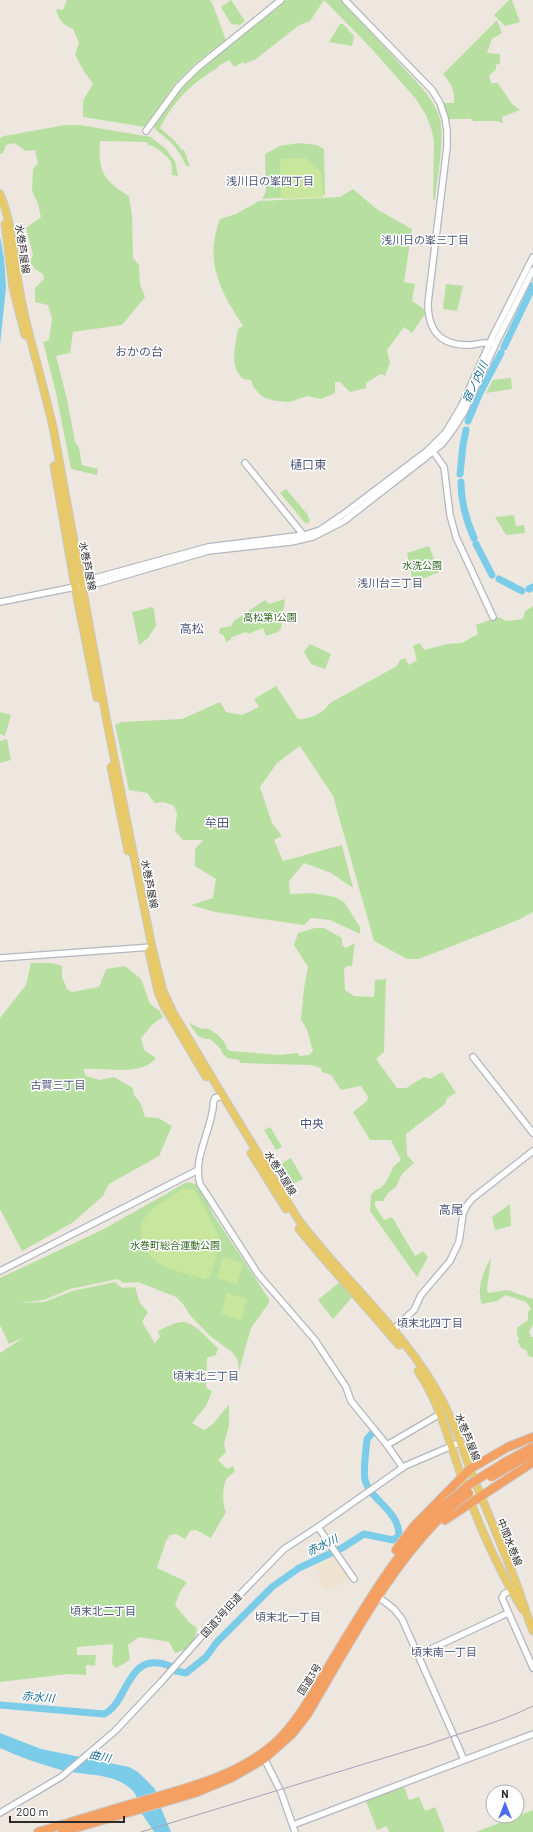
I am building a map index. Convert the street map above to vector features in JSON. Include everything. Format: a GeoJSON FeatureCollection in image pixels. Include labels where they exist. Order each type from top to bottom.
{"type":"FeatureCollection","features":[{"type":"Feature","properties":{"kind":"highway"},"geometry":{"type":"LineString","coordinates":[[370,1599],[386,1567],[406,1536],[428,1510],[470,1469],[508,1446],[533,1437]]}},
{"type":"Feature","properties":{"kind":"highway","name":"国道3号"},"geometry":{"type":"LineString","coordinates":[[38,1832],[159,1800],[263,1756],[292,1734],[307,1716],[390,1577],[411,1548],[451,1507],[533,1447]]}},
{"type":"Feature","properties":{"kind":"highway","name":"国道3号"},"geometry":{"type":"LineString","coordinates":[[263,1756],[282,1736],[297,1716],[370,1599],[407,1545],[447,1503],[470,1484],[533,1453]]}},
{"type":"Feature","properties":{"kind":"highway"},"geometry":{"type":"LineString","coordinates":[[390,1577],[401,1569],[444,1520],[533,1462]]}},
{"type":"Feature","properties":{"kind":"highway","name":"国道3号"},"geometry":{"type":"LineString","coordinates":[[62,1832],[139,1805]]}},
{"type":"Feature","properties":{"kind":"main road","name":"水巻芦屋線"},"geometry":{"type":"LineString","coordinates":[[0,194],[7,211],[12,233],[23,308],[48,406],[79,586]]}},
{"type":"Feature","properties":{"kind":"main road","name":"水巻芦屋線"},"geometry":{"type":"LineString","coordinates":[[0,206],[6,231],[17,308],[49,433],[150,947],[152,972],[164,1006],[220,1096],[274,1192],[307,1240],[421,1367],[439,1395],[461,1442],[481,1495]]}},
{"type":"Feature","properties":{"kind":"main road","name":"水巻芦屋線"},"geometry":{"type":"LineString","coordinates":[[391,1332],[421,1376],[440,1414],[471,1502]]}},
{"type":"Feature","properties":{"kind":"main road","name":"中間水巻線"},"geometry":{"type":"LineString","coordinates":[[481,1495],[514,1588],[533,1631]]}},
{"type":"Feature","properties":{"kind":"main road","name":"中間水巻線"},"geometry":{"type":"LineString","coordinates":[[471,1502],[494,1557],[514,1588]]}},
{"type":"Feature","properties":{"kind":"street"},"geometry":{"type":"LineString","coordinates":[[146,131],[179,86],[197,68],[281,0]]}},
{"type":"Feature","properties":{"kind":"street"},"geometry":{"type":"LineString","coordinates":[[345,0],[432,90],[440,103],[445,118],[447,147],[428,303],[430,325],[435,332],[450,343],[470,345],[493,344]]}},
{"type":"Feature","properties":{"kind":"street"},"geometry":{"type":"LineString","coordinates":[[493,344],[533,257]]}},
{"type":"Feature","properties":{"kind":"street"},"geometry":{"type":"LineString","coordinates":[[0,602],[79,586],[202,549],[305,537],[323,533],[344,521],[432,450],[446,432],[455,418],[533,270]]}},
{"type":"Feature","properties":{"kind":"street"},"geometry":{"type":"LineString","coordinates":[[432,450],[445,472],[447,498],[456,536],[493,616]]}},
{"type":"Feature","properties":{"kind":"street"},"geometry":{"type":"LineString","coordinates":[[245,463],[305,537]]}},
{"type":"Feature","properties":{"kind":"street"},"geometry":{"type":"LineString","coordinates":[[0,958],[150,947]]}},
{"type":"Feature","properties":{"kind":"street"},"geometry":{"type":"LineString","coordinates":[[473,1057],[533,1133]]}},
{"type":"Feature","properties":{"kind":"street"},"geometry":{"type":"LineString","coordinates":[[220,1096],[213,1102],[213,1112],[198,1170],[200,1184],[204,1193],[268,1287],[316,1340],[346,1387],[351,1401],[387,1445],[403,1468]]}},
{"type":"Feature","properties":{"kind":"street"},"geometry":{"type":"LineString","coordinates":[[391,1332],[414,1310],[421,1294],[450,1261],[459,1242],[463,1214],[467,1205],[473,1198],[533,1151]]}},
{"type":"Feature","properties":{"kind":"street"},"geometry":{"type":"LineString","coordinates":[[0,1271],[198,1170]]}},
{"type":"Feature","properties":{"kind":"street"},"geometry":{"type":"LineString","coordinates":[[387,1445],[440,1414]]}},
{"type":"Feature","properties":{"kind":"street","name":"国道3号旧道"},"geometry":{"type":"LineString","coordinates":[[0,1813],[34,1794],[65,1773],[115,1731],[157,1687],[273,1558],[403,1468],[461,1442]]}},
{"type":"Feature","properties":{"kind":"street"},"geometry":{"type":"LineString","coordinates":[[318,1527],[354,1579]]}},
{"type":"Feature","properties":{"kind":"street"},"geometry":{"type":"LineString","coordinates":[[514,1588],[504,1594],[502,1598],[533,1668]]}},
{"type":"Feature","properties":{"kind":"street"},"geometry":{"type":"LineString","coordinates":[[381,1599],[394,1609],[402,1619],[464,1760]]}},
{"type":"Feature","properties":{"kind":"street"},"geometry":{"type":"LineString","coordinates":[[418,1655],[508,1613]]}},
{"type":"Feature","properties":{"kind":"street"},"geometry":{"type":"LineString","coordinates":[[293,1825],[533,1734]]}},
{"type":"Feature","properties":{"kind":"street"},"geometry":{"type":"LineString","coordinates":[[263,1756],[281,1792],[295,1832]]}},
{"type":"Feature","properties":{"kind":"shaded area"},"geometry":{"type":"Polygon","coordinates":[[[334,1557],[337,1558],[349,1577],[348,1581],[328,1591],[323,1589],[314,1567],[334,1557]]]}},
{"type":"Feature","properties":{"kind":"green space"},"geometry":{"type":"Polygon","coordinates":[[[67,0],[210,0],[226,40],[196,63],[175,84],[145,127],[83,117],[83,101],[93,84],[83,70],[75,54],[79,43],[73,29],[62,22],[57,13],[56,9],[63,10],[67,0]]]}},
{"type":"Feature","properties":{"kind":"green space"},"geometry":{"type":"Polygon","coordinates":[[[231,0],[245,21],[240,25],[231,24],[221,7],[231,0]]]}},
{"type":"Feature","properties":{"kind":"green space"},"geometry":{"type":"Polygon","coordinates":[[[286,0],[324,0],[310,21],[298,26],[256,59],[244,64],[243,62],[234,67],[229,60],[218,66],[219,67],[192,86],[171,109],[165,118],[160,128],[174,140],[182,150],[184,150],[190,166],[186,166],[176,148],[153,126],[181,87],[196,72],[286,0]]]}},
{"type":"Feature","properties":{"kind":"green space"},"geometry":{"type":"Polygon","coordinates":[[[324,0],[341,0],[423,89],[435,107],[440,119],[442,138],[435,200],[433,199],[434,142],[432,131],[426,115],[416,99],[370,47],[324,0]]]}},
{"type":"Feature","properties":{"kind":"green space"},"geometry":{"type":"Polygon","coordinates":[[[509,0],[512,0],[520,22],[505,26],[494,15],[509,0]]]}},
{"type":"Feature","properties":{"kind":"green space"},"geometry":{"type":"Polygon","coordinates":[[[497,20],[502,33],[492,39],[487,53],[500,54],[500,63],[496,65],[496,69],[489,76],[491,83],[498,83],[512,104],[520,110],[502,117],[503,123],[496,121],[473,121],[471,119],[448,119],[444,103],[454,103],[454,95],[450,84],[443,74],[497,20]]]}},
{"type":"Feature","properties":{"kind":"green space"},"geometry":{"type":"Polygon","coordinates":[[[340,24],[343,24],[354,36],[352,46],[329,42],[340,24]]]}},
{"type":"Feature","properties":{"kind":"green space"},"geometry":{"type":"Polygon","coordinates":[[[65,125],[80,125],[151,137],[166,149],[175,161],[178,176],[172,175],[171,162],[167,157],[161,151],[151,145],[148,145],[147,142],[100,141],[100,160],[104,174],[113,185],[129,196],[132,216],[133,258],[139,265],[140,284],[145,297],[122,325],[73,332],[70,353],[56,356],[67,399],[75,442],[79,448],[82,465],[98,469],[97,475],[71,469],[56,393],[43,342],[49,340],[52,319],[48,305],[35,302],[35,288],[44,279],[43,274],[35,269],[30,262],[33,255],[26,228],[41,217],[38,204],[32,191],[33,169],[38,163],[35,150],[26,151],[14,143],[6,145],[3,153],[0,154],[0,138],[4,136],[65,125]]]}},
{"type":"Feature","properties":{"kind":"green space"},"geometry":{"type":"Polygon","coordinates":[[[299,143],[317,145],[324,149],[325,195],[262,199],[266,192],[265,154],[280,146],[299,143]]]}},
{"type":"Feature","properties":{"kind":"green space"},"geometry":{"type":"Polygon","coordinates":[[[306,158],[321,172],[323,197],[281,198],[280,159],[306,158]]]}},
{"type":"Feature","properties":{"kind":"green space"},"geometry":{"type":"Polygon","coordinates":[[[353,189],[378,210],[412,229],[404,282],[415,284],[412,301],[424,309],[425,314],[412,333],[404,327],[387,350],[390,363],[385,376],[381,374],[366,383],[366,388],[350,392],[340,382],[335,382],[335,393],[321,399],[307,396],[290,402],[275,401],[263,397],[254,388],[251,380],[243,379],[234,362],[238,329],[243,326],[221,288],[214,262],[215,234],[220,219],[236,214],[259,201],[340,197],[353,189]]]}},
{"type":"Feature","properties":{"kind":"green space"},"geometry":{"type":"Polygon","coordinates":[[[446,284],[463,286],[457,311],[443,309],[446,284]]]}},
{"type":"Feature","properties":{"kind":"green space"},"geometry":{"type":"Polygon","coordinates":[[[511,378],[512,389],[486,393],[493,380],[511,378]]]}},
{"type":"Feature","properties":{"kind":"green space"},"geometry":{"type":"Polygon","coordinates":[[[286,489],[308,515],[310,521],[306,524],[280,493],[286,489]]]}},
{"type":"Feature","properties":{"kind":"green space"},"geometry":{"type":"Polygon","coordinates":[[[514,515],[516,526],[524,525],[525,533],[506,535],[495,517],[514,515]]]}},
{"type":"Feature","properties":{"kind":"green space","name":"水洗公園"},"geometry":{"type":"Polygon","coordinates":[[[429,546],[439,572],[413,583],[407,553],[429,546]]]}},
{"type":"Feature","properties":{"kind":"green space","name":"高松第1公園"},"geometry":{"type":"Polygon","coordinates":[[[285,599],[281,629],[278,632],[266,636],[263,628],[248,634],[246,632],[232,637],[226,642],[224,636],[219,633],[220,628],[231,626],[234,621],[265,600],[269,604],[285,599]]]}},
{"type":"Feature","properties":{"kind":"green space"},"geometry":{"type":"Polygon","coordinates":[[[533,606],[533,912],[518,920],[419,959],[407,959],[374,941],[333,796],[300,746],[277,763],[260,787],[272,823],[282,836],[274,840],[283,861],[342,845],[353,888],[331,873],[304,863],[289,881],[290,894],[312,893],[335,897],[344,902],[360,927],[360,934],[330,920],[311,918],[304,925],[215,912],[191,905],[213,898],[216,879],[195,866],[195,849],[203,840],[183,840],[175,831],[177,813],[174,806],[164,802],[155,803],[147,793],[129,790],[115,725],[121,722],[182,719],[220,702],[226,712],[242,715],[259,707],[254,699],[276,686],[298,719],[312,717],[320,713],[330,703],[397,666],[400,660],[405,658],[409,665],[417,660],[413,646],[420,643],[424,650],[447,644],[462,643],[478,634],[476,625],[499,617],[506,621],[523,619],[525,611],[533,606]]]}},
{"type":"Feature","properties":{"kind":"green space"},"geometry":{"type":"Polygon","coordinates":[[[152,607],[154,609],[156,626],[148,638],[139,645],[132,612],[152,607]]]}},
{"type":"Feature","properties":{"kind":"green space"},"geometry":{"type":"Polygon","coordinates":[[[310,644],[331,654],[325,669],[311,664],[304,652],[310,644]]]}},
{"type":"Feature","properties":{"kind":"green space"},"geometry":{"type":"Polygon","coordinates":[[[0,712],[11,715],[5,736],[0,734],[0,712]]]}},
{"type":"Feature","properties":{"kind":"green space"},"geometry":{"type":"Polygon","coordinates":[[[7,739],[11,760],[0,763],[0,741],[7,739]]]}},
{"type":"Feature","properties":{"kind":"green space"},"geometry":{"type":"Polygon","coordinates":[[[315,928],[324,928],[342,938],[342,945],[346,948],[355,943],[352,966],[347,966],[344,969],[345,990],[354,996],[374,997],[375,980],[386,979],[384,1052],[376,1059],[397,1088],[406,1088],[424,1077],[430,1079],[442,1072],[456,1093],[447,1098],[445,1104],[406,1134],[407,1155],[414,1163],[402,1174],[396,1187],[387,1194],[383,1201],[375,1201],[375,1206],[384,1220],[392,1217],[415,1256],[423,1251],[428,1257],[417,1277],[370,1211],[371,1195],[375,1190],[381,1188],[386,1182],[394,1166],[401,1160],[391,1140],[370,1140],[353,1112],[367,1101],[368,1097],[361,1086],[341,1090],[331,1075],[322,1072],[321,1068],[311,1065],[240,1063],[239,1060],[227,1058],[222,1053],[221,1049],[210,1039],[200,1037],[189,1023],[202,1029],[207,1028],[213,1032],[225,1042],[227,1049],[230,1051],[279,1055],[298,1053],[299,1056],[309,1055],[313,1051],[307,1030],[301,1019],[308,967],[294,945],[298,933],[315,928]]]}},
{"type":"Feature","properties":{"kind":"green space"},"geometry":{"type":"Polygon","coordinates":[[[31,963],[52,963],[62,966],[62,977],[67,989],[72,992],[99,987],[106,969],[125,966],[141,979],[150,1004],[160,1011],[163,1017],[153,1024],[141,1038],[144,1050],[156,1058],[150,1064],[132,1069],[83,1069],[86,1076],[100,1080],[114,1077],[133,1088],[134,1095],[141,1104],[145,1117],[158,1118],[172,1126],[159,1156],[109,1184],[103,1196],[72,1223],[22,1251],[0,1209],[0,1018],[26,985],[31,963]]]}},
{"type":"Feature","properties":{"kind":"green space"},"geometry":{"type":"Polygon","coordinates":[[[270,1127],[282,1147],[276,1150],[264,1130],[270,1127]]]}},
{"type":"Feature","properties":{"kind":"green space"},"geometry":{"type":"Polygon","coordinates":[[[291,1158],[303,1179],[287,1187],[275,1167],[291,1158]]]}},
{"type":"Feature","properties":{"kind":"green space","name":"水巻町総合運動公園"},"geometry":{"type":"Polygon","coordinates":[[[187,1182],[199,1185],[213,1214],[269,1299],[269,1303],[251,1328],[239,1371],[238,1360],[232,1352],[210,1336],[190,1315],[183,1304],[176,1297],[138,1282],[123,1283],[118,1279],[70,1289],[44,1300],[19,1303],[44,1302],[72,1291],[115,1282],[122,1288],[135,1287],[140,1303],[148,1312],[142,1322],[155,1343],[160,1337],[158,1331],[173,1324],[182,1322],[193,1325],[218,1348],[216,1355],[207,1358],[206,1388],[212,1391],[206,1406],[192,1423],[204,1430],[213,1424],[229,1404],[229,1426],[224,1443],[226,1452],[218,1460],[227,1469],[233,1466],[235,1471],[228,1477],[225,1484],[223,1499],[226,1512],[211,1538],[196,1530],[190,1531],[185,1539],[176,1534],[170,1535],[166,1541],[157,1568],[187,1582],[180,1592],[175,1605],[189,1622],[197,1628],[195,1639],[188,1648],[175,1653],[169,1642],[139,1637],[128,1645],[130,1660],[116,1668],[112,1664],[113,1644],[77,1647],[77,1655],[96,1655],[95,1666],[86,1665],[86,1675],[68,1674],[0,1682],[0,1353],[23,1338],[9,1344],[0,1325],[0,1278],[102,1230],[187,1182]]]}},
{"type":"Feature","properties":{"kind":"green space","name":"水巻町総合運動公園"},"geometry":{"type":"Polygon","coordinates":[[[184,1188],[195,1190],[221,1241],[210,1277],[204,1279],[165,1266],[148,1254],[143,1246],[141,1228],[145,1217],[158,1205],[184,1188]]]}},
{"type":"Feature","properties":{"kind":"green space"},"geometry":{"type":"Polygon","coordinates":[[[510,1204],[511,1226],[495,1230],[492,1217],[510,1204]]]}},
{"type":"Feature","properties":{"kind":"green space"},"geometry":{"type":"Polygon","coordinates":[[[223,1257],[243,1263],[237,1284],[217,1278],[223,1257]]]}},
{"type":"Feature","properties":{"kind":"green space"},"geometry":{"type":"Polygon","coordinates":[[[491,1258],[487,1289],[488,1293],[507,1290],[533,1299],[533,1324],[529,1332],[531,1337],[533,1337],[533,1357],[529,1357],[526,1350],[521,1348],[518,1342],[519,1338],[517,1336],[517,1328],[528,1320],[528,1312],[531,1309],[526,1302],[506,1295],[497,1301],[482,1304],[480,1299],[481,1281],[491,1258]]]}},
{"type":"Feature","properties":{"kind":"green space"},"geometry":{"type":"Polygon","coordinates":[[[342,1280],[354,1295],[333,1319],[318,1300],[342,1280]]]}},
{"type":"Feature","properties":{"kind":"green space"},"geometry":{"type":"Polygon","coordinates":[[[227,1293],[247,1299],[241,1320],[221,1314],[227,1293]]]}},
{"type":"Feature","properties":{"kind":"green space"},"geometry":{"type":"Polygon","coordinates":[[[404,1786],[409,1800],[419,1797],[425,1811],[435,1807],[445,1832],[389,1832],[387,1826],[377,1830],[366,1801],[404,1786]]]}},
{"type":"Feature","properties":{"kind":"green space"},"geometry":{"type":"Polygon","coordinates":[[[533,1810],[533,1832],[476,1832],[497,1824],[525,1824],[525,1813],[533,1810]]]}},
{"type":"Feature","properties":{"kind":"water"},"geometry":{"type":"Polygon","coordinates":[[[0,236],[4,258],[6,287],[0,345],[0,236]]]}},
{"type":"Feature","properties":{"kind":"water"},"geometry":{"type":"Polygon","coordinates":[[[0,1733],[41,1749],[129,1767],[138,1772],[155,1789],[171,1832],[154,1832],[142,1814],[135,1794],[126,1785],[108,1778],[61,1770],[38,1763],[0,1748],[0,1733]]]}},
{"type":"Feature","properties":{"kind":"waterway","name":"宿ノ内川"},"geometry":{"type":"LineString","coordinates":[[504,347],[533,286]]}},
{"type":"Feature","properties":{"kind":"waterway","name":"宿ノ内川"},"geometry":{"type":"LineString","coordinates":[[468,421],[479,395],[501,353]]}},
{"type":"Feature","properties":{"kind":"waterway","name":"宿ノ内川"},"geometry":{"type":"LineString","coordinates":[[460,474],[466,430]]}},
{"type":"Feature","properties":{"kind":"waterway","name":"宿ノ内川"},"geometry":{"type":"LineString","coordinates":[[461,482],[464,511],[474,538]]}},
{"type":"Feature","properties":{"kind":"waterway","name":"宿ノ内川"},"geometry":{"type":"LineString","coordinates":[[476,544],[492,575]]}},
{"type":"Feature","properties":{"kind":"waterway","name":"宿ノ内川"},"geometry":{"type":"LineString","coordinates":[[499,579],[522,591]]}},
{"type":"Feature","properties":{"kind":"waterway","name":"宿ノ内川"},"geometry":{"type":"LineString","coordinates":[[529,589],[533,587]]}},
{"type":"Feature","properties":{"kind":"waterway","name":"赤水川"},"geometry":{"type":"LineString","coordinates":[[176,1671],[186,1673],[206,1657],[217,1642],[272,1587],[299,1568],[342,1548],[364,1534],[393,1540],[399,1536],[398,1527],[395,1520],[368,1487],[364,1476],[367,1439],[374,1431]]}},
{"type":"Feature","properties":{"kind":"waterway","name":"赤水川"},"geometry":{"type":"LineString","coordinates":[[0,1705],[104,1714],[112,1708],[119,1699],[136,1671],[145,1665],[156,1663],[170,1666]]}},
{"type":"Feature","properties":{"kind":"railway"},"geometry":{"type":"LineString","coordinates":[[141,1832],[430,1744],[495,1722],[533,1706]]}},
{"type":"Feature","properties":{"kind":"district","name":"浅川日の峯四丁目"},"geometry":{"type":"Point","coordinates":[270,181]}},
{"type":"Feature","properties":{"kind":"district","name":"浅川日の峯三丁目"},"geometry":{"type":"Point","coordinates":[425,240]}},
{"type":"Feature","properties":{"kind":"district","name":"おかの台"},"geometry":{"type":"Point","coordinates":[139,352]}},
{"type":"Feature","properties":{"kind":"district","name":"樋口東"},"geometry":{"type":"Point","coordinates":[308,465]}},
{"type":"Feature","properties":{"kind":"district","name":"浅川台三丁目"},"geometry":{"type":"Point","coordinates":[390,583]}},
{"type":"Feature","properties":{"kind":"district","name":"高松"},"geometry":{"type":"Point","coordinates":[192,629]}},
{"type":"Feature","properties":{"kind":"district","name":"牟田"},"geometry":{"type":"Point","coordinates":[217,823]}},
{"type":"Feature","properties":{"kind":"district","name":"古賀三丁目"},"geometry":{"type":"Point","coordinates":[58,1085]}},
{"type":"Feature","properties":{"kind":"district","name":"中央"},"geometry":{"type":"Point","coordinates":[312,1124]}},
{"type":"Feature","properties":{"kind":"district","name":"高尾"},"geometry":{"type":"Point","coordinates":[451,1210]}},
{"type":"Feature","properties":{"kind":"district","name":"頃末北四丁目"},"geometry":{"type":"Point","coordinates":[430,1323]}},
{"type":"Feature","properties":{"kind":"district","name":"頃末北三丁目"},"geometry":{"type":"Point","coordinates":[206,1376]}},
{"type":"Feature","properties":{"kind":"district","name":"頃末北二丁目"},"geometry":{"type":"Point","coordinates":[103,1611]}},
{"type":"Feature","properties":{"kind":"district","name":"頃末北一丁目"},"geometry":{"type":"Point","coordinates":[288,1617]}},
{"type":"Feature","properties":{"kind":"district","name":"頃末南一丁目"},"geometry":{"type":"Point","coordinates":[444,1652]}},
{"type":"Feature","properties":{"kind":"water label","name":"曲川"},"geometry":{"type":"Point","coordinates":[100,1756]}}]}
